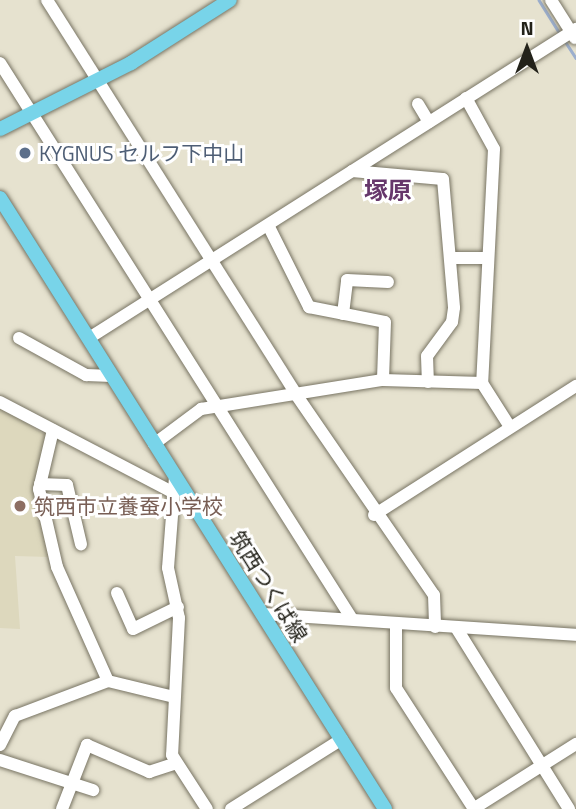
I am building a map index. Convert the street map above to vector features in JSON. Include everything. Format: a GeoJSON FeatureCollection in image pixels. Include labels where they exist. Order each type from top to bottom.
{"type":"FeatureCollection","features":[{"type":"Feature","properties":{"kind":"main road"},"geometry":{"type":"LineString","coordinates":[[0,130],[97,80],[230,0]]}},
{"type":"Feature","properties":{"kind":"main road","name":"筑西つくば線"},"geometry":{"type":"LineString","coordinates":[[3,203],[385,809]]}},
{"type":"Feature","properties":{"kind":"street"},"geometry":{"type":"LineString","coordinates":[[47,0],[295,393],[374,514],[434,595],[435,627]]}},
{"type":"Feature","properties":{"kind":"street"},"geometry":{"type":"LineString","coordinates":[[89,338],[466,98],[570,35],[551,0]]}},
{"type":"Feature","properties":{"kind":"street"},"geometry":{"type":"LineString","coordinates":[[0,63],[352,619]]}},
{"type":"Feature","properties":{"kind":"street"},"geometry":{"type":"LineString","coordinates":[[466,98],[494,149],[485,258],[482,383],[510,427]]}},
{"type":"Feature","properties":{"kind":"street"},"geometry":{"type":"LineString","coordinates":[[418,104],[429,122]]}},
{"type":"Feature","properties":{"kind":"street"},"geometry":{"type":"LineString","coordinates":[[352,171],[440,176],[453,258],[452,322],[427,356],[428,382]]}},
{"type":"Feature","properties":{"kind":"street"},"geometry":{"type":"LineString","coordinates":[[268,225],[309,307],[385,322],[383,380]]}},
{"type":"Feature","properties":{"kind":"street"},"geometry":{"type":"LineString","coordinates":[[453,258],[485,258]]}},
{"type":"Feature","properties":{"kind":"street"},"geometry":{"type":"LineString","coordinates":[[343,314],[347,280],[388,282]]}},
{"type":"Feature","properties":{"kind":"street"},"geometry":{"type":"LineString","coordinates":[[19,338],[86,375],[112,376]]}},
{"type":"Feature","properties":{"kind":"street"},"geometry":{"type":"LineString","coordinates":[[154,444],[187,416],[218,406],[383,380],[482,383]]}},
{"type":"Feature","properties":{"kind":"street"},"geometry":{"type":"LineString","coordinates":[[374,514],[576,386]]}},
{"type":"Feature","properties":{"kind":"street"},"geometry":{"type":"LineString","coordinates":[[0,402],[174,493]]}},
{"type":"Feature","properties":{"kind":"street"},"geometry":{"type":"LineString","coordinates":[[54,430],[40,484],[57,568],[108,681]]}},
{"type":"Feature","properties":{"kind":"street"},"geometry":{"type":"LineString","coordinates":[[175,477],[168,568],[178,607],[174,696],[177,763],[206,809]]}},
{"type":"Feature","properties":{"kind":"street"},"geometry":{"type":"LineString","coordinates":[[40,484],[67,485],[81,544]]}},
{"type":"Feature","properties":{"kind":"street"},"geometry":{"type":"LineString","coordinates":[[117,593],[133,629],[178,607]]}},
{"type":"Feature","properties":{"kind":"street"},"geometry":{"type":"LineString","coordinates":[[262,614],[576,635]]}},
{"type":"Feature","properties":{"kind":"street"},"geometry":{"type":"LineString","coordinates":[[397,623],[396,688],[474,809],[576,744]]}},
{"type":"Feature","properties":{"kind":"street"},"geometry":{"type":"LineString","coordinates":[[457,629],[569,809]]}},
{"type":"Feature","properties":{"kind":"street"},"geometry":{"type":"LineString","coordinates":[[0,745],[15,716],[108,681],[174,696]]}},
{"type":"Feature","properties":{"kind":"street"},"geometry":{"type":"LineString","coordinates":[[231,809],[342,739]]}},
{"type":"Feature","properties":{"kind":"street"},"geometry":{"type":"LineString","coordinates":[[62,809],[87,745],[149,772],[177,763]]}},
{"type":"Feature","properties":{"kind":"street"},"geometry":{"type":"LineString","coordinates":[[0,760],[93,790]]}},
{"type":"Feature","properties":{"kind":"shaded area","name":"筑西市立養蚕小学校"},"geometry":{"type":"Polygon","coordinates":[[[0,407],[47,436],[40,462],[50,557],[15,556],[20,629],[0,628],[0,407]]]}},
{"type":"Feature","properties":{"kind":"waterway"},"geometry":{"type":"LineString","coordinates":[[539,0],[560,33]]}},
{"type":"Feature","properties":{"kind":"waterway"},"geometry":{"type":"LineString","coordinates":[[565,41],[576,58]]}},
{"type":"Feature","properties":{"kind":"place","name":"KYGNUS セルフ下中山"},"geometry":{"type":"Point","coordinates":[25,153]}},
{"type":"Feature","properties":{"kind":"place","name":"筑西市立養蚕小学校"},"geometry":{"type":"Point","coordinates":[20,506]}},
{"type":"Feature","properties":{"kind":"district","name":"塚原"},"geometry":{"type":"Point","coordinates":[388,191]}}]}
